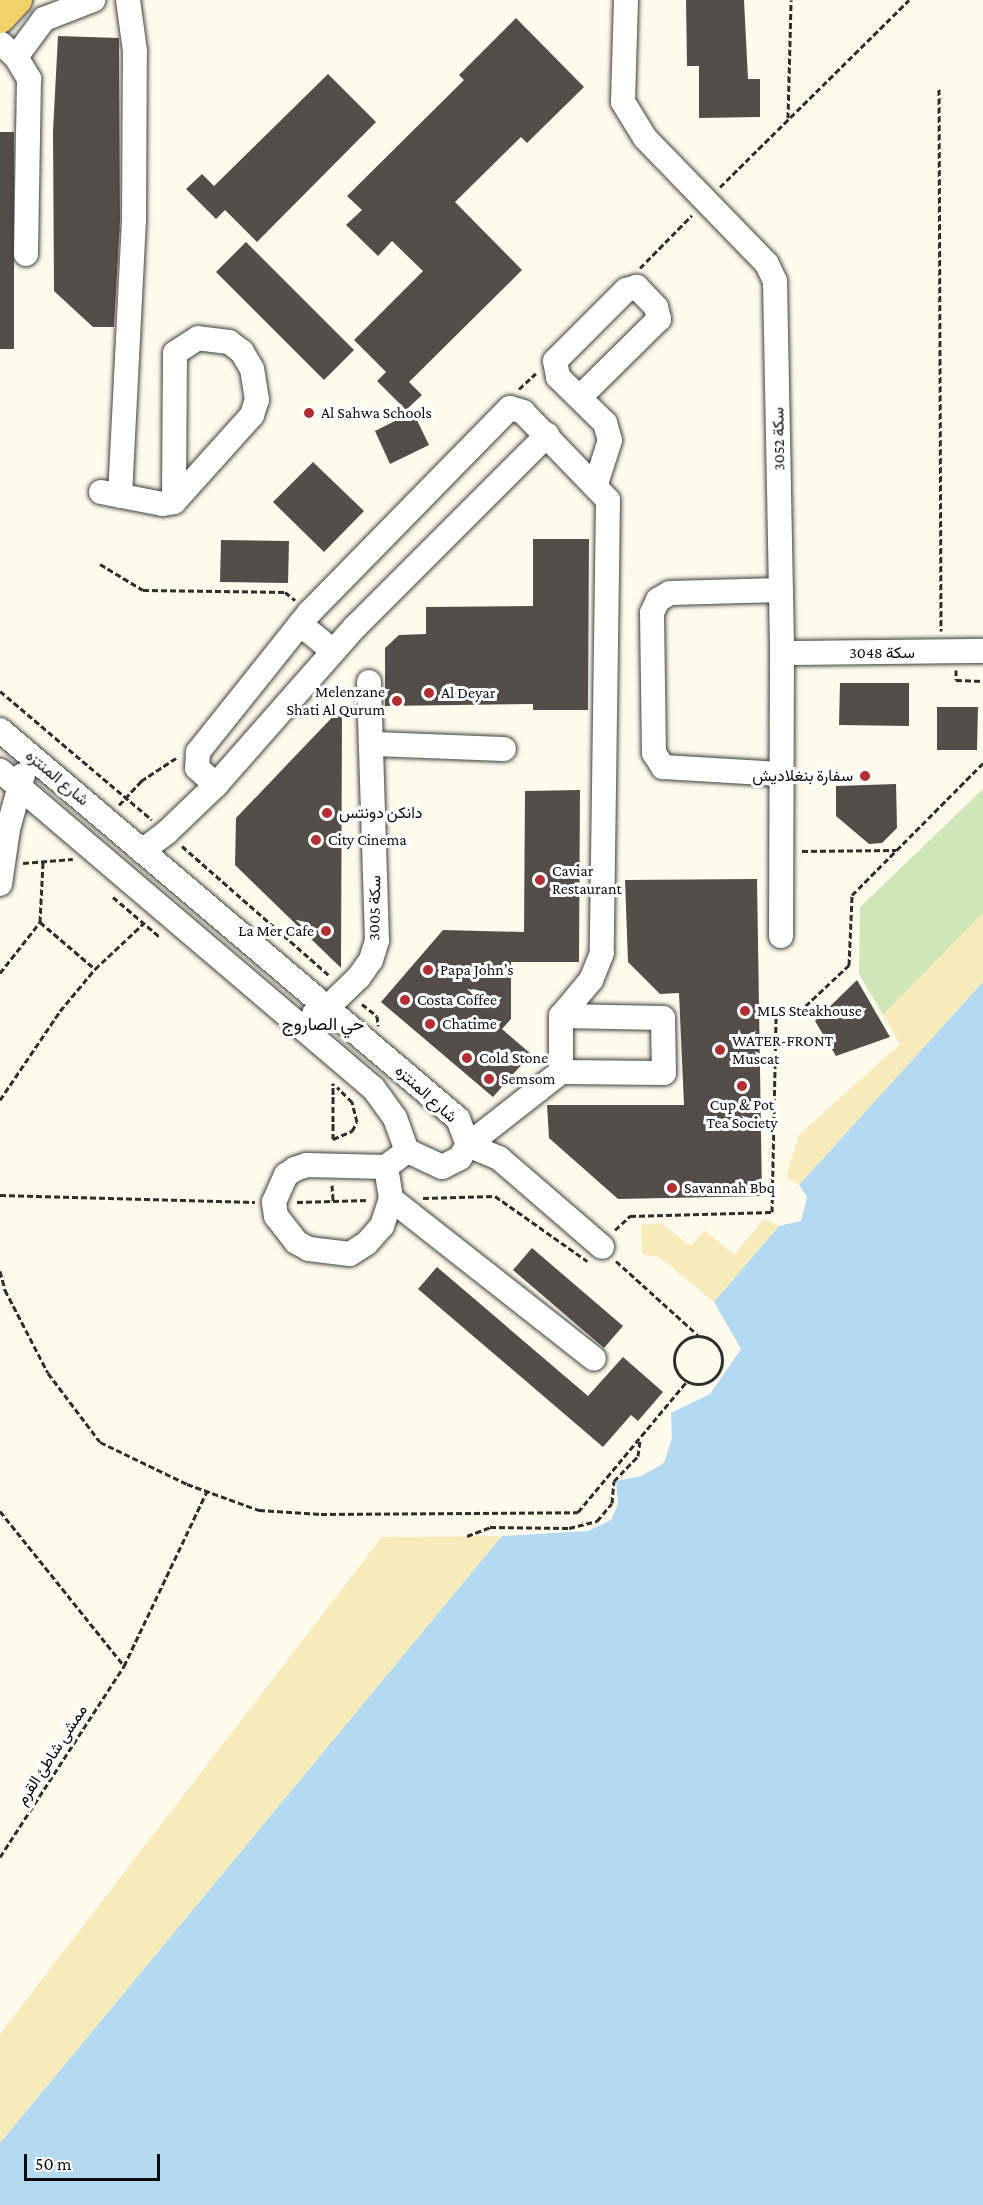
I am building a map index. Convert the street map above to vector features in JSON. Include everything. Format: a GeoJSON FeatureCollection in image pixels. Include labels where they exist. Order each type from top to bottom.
{"type":"FeatureCollection","features":[{"type":"Feature","properties":{"kind":"main road"},"geometry":{"type":"LineString","coordinates":[[0,18],[17,0]]}},
{"type":"Feature","properties":{"kind":"street"},"geometry":{"type":"LineString","coordinates":[[26,254],[29,79],[8,50],[44,19],[93,0]]}},
{"type":"Feature","properties":{"kind":"street"},"geometry":{"type":"LineString","coordinates":[[128,0],[135,51],[134,221],[110,494],[174,502]]}},
{"type":"Feature","properties":{"kind":"street","name":"سكة 3052"},"geometry":{"type":"LineString","coordinates":[[626,0],[622,102],[645,138],[768,264],[775,281],[782,653],[781,936]]}},
{"type":"Feature","properties":{"kind":"street"},"geometry":{"type":"LineString","coordinates":[[580,397],[659,320],[656,307],[637,287],[626,290],[555,361],[558,377],[605,423],[610,440],[596,484]]}},
{"type":"Feature","properties":{"kind":"street"},"geometry":{"type":"LineString","coordinates":[[198,338],[229,342],[242,352],[252,369],[257,400],[252,415],[174,502],[175,353],[198,338]]}},
{"type":"Feature","properties":{"kind":"street"},"geometry":{"type":"LineString","coordinates":[[216,785],[196,768],[198,752],[299,613],[510,408],[523,412],[596,484],[608,500],[602,953],[591,980],[561,1016],[561,1072]]}},
{"type":"Feature","properties":{"kind":"street"},"geometry":{"type":"LineString","coordinates":[[142,850],[167,832],[216,785],[333,651],[547,435]]}},
{"type":"Feature","properties":{"kind":"street"},"geometry":{"type":"LineString","coordinates":[[781,590],[670,593],[658,600],[652,613],[654,753],[663,767],[781,774]]}},
{"type":"Feature","properties":{"kind":"street"},"geometry":{"type":"LineString","coordinates":[[299,613],[333,651]]}},
{"type":"Feature","properties":{"kind":"street","name":"سكة 3048"},"geometry":{"type":"LineString","coordinates":[[782,653],[983,651]]}},
{"type":"Feature","properties":{"kind":"street","name":"سكة 3005"},"geometry":{"type":"LineString","coordinates":[[295,1022],[327,1008],[346,990],[371,960],[377,940],[374,744],[369,682]]}},
{"type":"Feature","properties":{"kind":"street","name":"شارع المنتزه"},"geometry":{"type":"LineString","coordinates":[[0,729],[458,1119],[468,1145]]}},
{"type":"Feature","properties":{"kind":"street"},"geometry":{"type":"LineString","coordinates":[[374,744],[504,749]]}},
{"type":"Feature","properties":{"kind":"street"},"geometry":{"type":"LineString","coordinates":[[2,874],[9,778],[27,752]]}},
{"type":"Feature","properties":{"kind":"street","name":"شارع المنتزه"},"geometry":{"type":"LineString","coordinates":[[9,778],[152,915],[236,971],[295,1022],[340,1074],[373,1088],[395,1118],[407,1151]]}},
{"type":"Feature","properties":{"kind":"street"},"geometry":{"type":"LineString","coordinates":[[236,971],[255,948]]}},
{"type":"Feature","properties":{"kind":"street"},"geometry":{"type":"LineString","coordinates":[[386,1167],[392,1199],[382,1226],[368,1243],[350,1254],[309,1249],[296,1242],[276,1216],[274,1202],[286,1175],[295,1169],[331,1166],[386,1167],[407,1151],[442,1167],[460,1158],[468,1145],[561,1072],[664,1073],[663,1018],[561,1016]]}},
{"type":"Feature","properties":{"kind":"street"},"geometry":{"type":"LineString","coordinates":[[468,1145],[499,1158],[602,1247]]}},
{"type":"Feature","properties":{"kind":"street"},"geometry":{"type":"LineString","coordinates":[[392,1199],[594,1359]]}},
{"type":"Feature","properties":{"kind":"path"},"geometry":{"type":"LineString","coordinates":[[788,120],[791,0]]}},
{"type":"Feature","properties":{"kind":"path"},"geometry":{"type":"LineString","coordinates":[[939,89],[941,635],[958,637],[957,652]]}},
{"type":"Feature","properties":{"kind":"path"},"geometry":{"type":"LineString","coordinates":[[100,564],[144,590],[285,592],[299,613]]}},
{"type":"Feature","properties":{"kind":"path"},"geometry":{"type":"LineString","coordinates":[[0,691],[167,832],[379,1020],[366,1041]]}},
{"type":"Feature","properties":{"kind":"path"},"geometry":{"type":"LineString","coordinates":[[0,1195],[274,1202],[490,1195],[548,1233],[583,1261],[589,1261],[627,1217],[772,1212],[774,1019],[778,1014],[799,1012],[849,965],[849,901],[896,850],[983,763]]}},
{"type":"Feature","properties":{"kind":"path"},"geometry":{"type":"LineString","coordinates":[[781,852],[896,850]]}},
{"type":"Feature","properties":{"kind":"path"},"geometry":{"type":"LineString","coordinates":[[62,854],[80,868]]}},
{"type":"Feature","properties":{"kind":"path"},"geometry":{"type":"LineString","coordinates":[[2,874],[43,862],[70,861]]}},
{"type":"Feature","properties":{"kind":"path"},"geometry":{"type":"LineString","coordinates":[[0,973],[40,922],[43,862]]}},
{"type":"Feature","properties":{"kind":"path"},"geometry":{"type":"LineString","coordinates":[[107,892],[152,915],[171,946]]}},
{"type":"Feature","properties":{"kind":"path"},"geometry":{"type":"LineString","coordinates":[[0,1100],[60,1011],[95,969],[152,915]]}},
{"type":"Feature","properties":{"kind":"path"},"geometry":{"type":"LineString","coordinates":[[40,922],[95,969]]}},
{"type":"Feature","properties":{"kind":"path"},"geometry":{"type":"LineString","coordinates":[[324,1076],[340,1074]]}},
{"type":"Feature","properties":{"kind":"path"},"geometry":{"type":"LineString","coordinates":[[333,1139],[352,1131],[357,1122],[352,1102],[340,1074]]}},
{"type":"Feature","properties":{"kind":"path"},"geometry":{"type":"LineString","coordinates":[[333,1201],[331,1166],[340,1074]]}},
{"type":"Feature","properties":{"kind":"path"},"geometry":{"type":"LineString","coordinates":[[0,1271],[5,1290],[48,1373],[100,1442],[207,1490],[260,1510],[311,1514],[578,1512],[687,1382],[710,1380],[722,1361],[713,1340],[698,1335],[602,1247]]}},
{"type":"Feature","properties":{"kind":"path"},"geometry":{"type":"LineString","coordinates":[[687,1382],[676,1370],[674,1354],[683,1341],[698,1335]]}},
{"type":"Feature","properties":{"kind":"path"},"geometry":{"type":"LineString","coordinates":[[467,1536],[490,1527],[569,1528],[597,1521],[612,1503],[614,1481],[638,1456],[640,1439]]}},
{"type":"Feature","properties":{"kind":"path","name":"ممشى شاطئ القرم"},"geometry":{"type":"LineString","coordinates":[[0,1857],[124,1666],[207,1490]]}},
{"type":"Feature","properties":{"kind":"path"},"geometry":{"type":"LineString","coordinates":[[0,1510],[124,1666]]}},
{"type":"Feature","properties":{"kind":"green space"},"geometry":{"type":"Polygon","coordinates":[[[983,789],[983,913],[883,1015],[859,974],[860,907],[983,789]]]}},
{"type":"Feature","properties":{"kind":"sand"},"geometry":{"type":"Polygon","coordinates":[[[983,913],[983,982],[799,1185],[786,1177],[799,1135],[900,1044],[883,1015],[983,913]]]}},
{"type":"Feature","properties":{"kind":"sand"},"geometry":{"type":"Polygon","coordinates":[[[764,1219],[779,1226],[714,1302],[659,1257],[642,1254],[641,1225],[660,1223],[691,1246],[705,1230],[734,1255],[764,1219]]]}},
{"type":"Feature","properties":{"kind":"sand"},"geometry":{"type":"Polygon","coordinates":[[[502,1536],[0,2143],[0,2034],[382,1537],[502,1536]]]}},
{"type":"Feature","properties":{"kind":"water"},"geometry":{"type":"Polygon","coordinates":[[[983,982],[983,2205],[0,2205],[0,2143],[502,1536],[588,1531],[611,1520],[618,1504],[616,1481],[641,1476],[664,1463],[672,1438],[671,1413],[710,1394],[741,1349],[714,1302],[779,1226],[801,1221],[807,1197],[799,1185],[983,982]]]}},
{"type":"Feature","properties":{"kind":"building"},"geometry":{"type":"Polygon","coordinates":[[[686,0],[744,0],[748,79],[760,79],[760,117],[699,118],[699,66],[687,66],[686,0]]]}},
{"type":"Feature","properties":{"kind":"building"},"geometry":{"type":"Polygon","coordinates":[[[516,18],[584,87],[527,143],[521,137],[455,202],[522,270],[409,382],[422,395],[406,410],[377,381],[386,372],[354,340],[423,271],[392,241],[378,256],[346,225],[362,210],[347,196],[464,80],[459,75],[516,18]]]}},
{"type":"Feature","properties":{"kind":"building"},"geometry":{"type":"Polygon","coordinates":[[[58,36],[119,38],[120,221],[114,327],[93,327],[54,291],[53,131],[58,36]]]}},
{"type":"Feature","properties":{"kind":"building"},"geometry":{"type":"Polygon","coordinates":[[[328,74],[376,122],[257,242],[225,210],[216,219],[186,189],[202,174],[214,186],[328,74]]]}},
{"type":"Feature","properties":{"kind":"building"},"geometry":{"type":"Polygon","coordinates":[[[0,132],[14,132],[14,349],[0,349],[0,132]]]}},
{"type":"Feature","properties":{"kind":"building"},"geometry":{"type":"Polygon","coordinates":[[[246,242],[354,350],[324,380],[216,272],[246,242]]]}},
{"type":"Feature","properties":{"kind":"building"},"geometry":{"type":"Polygon","coordinates":[[[413,412],[429,445],[390,464],[375,431],[413,412]]]}},
{"type":"Feature","properties":{"kind":"building"},"geometry":{"type":"Polygon","coordinates":[[[313,462],[364,511],[324,552],[273,502],[313,462]]]}},
{"type":"Feature","properties":{"kind":"building"},"geometry":{"type":"Polygon","coordinates":[[[533,539],[589,539],[588,710],[533,710],[533,704],[385,706],[385,648],[399,635],[426,634],[426,607],[533,606],[533,539]]]}},
{"type":"Feature","properties":{"kind":"building"},"geometry":{"type":"Polygon","coordinates":[[[221,540],[289,541],[288,583],[220,582],[221,540]]]}},
{"type":"Feature","properties":{"kind":"building"},"geometry":{"type":"Polygon","coordinates":[[[840,683],[909,683],[909,726],[839,725],[840,683]]]}},
{"type":"Feature","properties":{"kind":"building"},"geometry":{"type":"Polygon","coordinates":[[[342,707],[341,968],[235,865],[236,818],[342,707]]]}},
{"type":"Feature","properties":{"kind":"building"},"geometry":{"type":"Polygon","coordinates":[[[937,707],[978,707],[977,750],[937,750],[937,707]]]}},
{"type":"Feature","properties":{"kind":"building"},"geometry":{"type":"Polygon","coordinates":[[[896,784],[897,828],[882,843],[869,844],[836,816],[836,786],[896,784]]]}},
{"type":"Feature","properties":{"kind":"building"},"geometry":{"type":"Polygon","coordinates":[[[580,790],[579,962],[511,962],[511,1019],[502,1029],[531,1054],[493,1097],[381,1002],[443,930],[524,932],[525,791],[580,790]]]}},
{"type":"Feature","properties":{"kind":"building","name":"WATER-FRONT Muscat"},"geometry":{"type":"Polygon","coordinates":[[[757,879],[762,1196],[618,1199],[549,1138],[547,1105],[684,1105],[679,993],[660,994],[628,962],[625,880],[757,879]]]}},
{"type":"Feature","properties":{"kind":"building"},"geometry":{"type":"Polygon","coordinates":[[[857,980],[890,1037],[836,1056],[815,1021],[857,980]]]}},
{"type":"Feature","properties":{"kind":"building"},"geometry":{"type":"Polygon","coordinates":[[[532,1248],[623,1326],[604,1348],[513,1270],[532,1248]]]}},
{"type":"Feature","properties":{"kind":"building"},"geometry":{"type":"Polygon","coordinates":[[[437,1267],[588,1396],[623,1357],[663,1392],[638,1421],[631,1415],[603,1447],[418,1289],[437,1267]]]}},
{"type":"Feature","properties":{"kind":"place","name":"Al Sahwa Schools"},"geometry":{"type":"Point","coordinates":[309,413]}},
{"type":"Feature","properties":{"kind":"place","name":"Al Deyar"},"geometry":{"type":"Point","coordinates":[429,693]}},
{"type":"Feature","properties":{"kind":"place","name":"Melenzane Shati Al Qurum"},"geometry":{"type":"Point","coordinates":[397,701]}},
{"type":"Feature","properties":{"kind":"place","name":"سفارة بنغلاديش"},"geometry":{"type":"Point","coordinates":[865,776]}},
{"type":"Feature","properties":{"kind":"place","name":"دانكن دونتس"},"geometry":{"type":"Point","coordinates":[327,813]}},
{"type":"Feature","properties":{"kind":"place","name":"City Cinema"},"geometry":{"type":"Point","coordinates":[316,840]}},
{"type":"Feature","properties":{"kind":"place","name":"Caviar Restaurant"},"geometry":{"type":"Point","coordinates":[540,880]}},
{"type":"Feature","properties":{"kind":"place","name":"La Mer Cafe"},"geometry":{"type":"Point","coordinates":[326,931]}},
{"type":"Feature","properties":{"kind":"place","name":"Papa John’s"},"geometry":{"type":"Point","coordinates":[428,970]}},
{"type":"Feature","properties":{"kind":"place","name":"Costa Coffee"},"geometry":{"type":"Point","coordinates":[405,1000]}},
{"type":"Feature","properties":{"kind":"place","name":"MLS Steakhouse"},"geometry":{"type":"Point","coordinates":[745,1011]}},
{"type":"Feature","properties":{"kind":"place","name":"Chatime"},"geometry":{"type":"Point","coordinates":[430,1024]}},
{"type":"Feature","properties":{"kind":"place","name":"WATER-FRONT Muscat"},"geometry":{"type":"Point","coordinates":[720,1050]}},
{"type":"Feature","properties":{"kind":"place","name":"Cold Stone"},"geometry":{"type":"Point","coordinates":[467,1058]}},
{"type":"Feature","properties":{"kind":"place","name":"Semsom"},"geometry":{"type":"Point","coordinates":[489,1079]}},
{"type":"Feature","properties":{"kind":"place","name":"Cup & Pot Tea Society"},"geometry":{"type":"Point","coordinates":[742,1086]}},
{"type":"Feature","properties":{"kind":"place","name":"Savannah Bbq"},"geometry":{"type":"Point","coordinates":[672,1188]}},
{"type":"Feature","properties":{"kind":"district","name":"حي الصاروج"},"geometry":{"type":"Point","coordinates":[323,1024]}}]}
